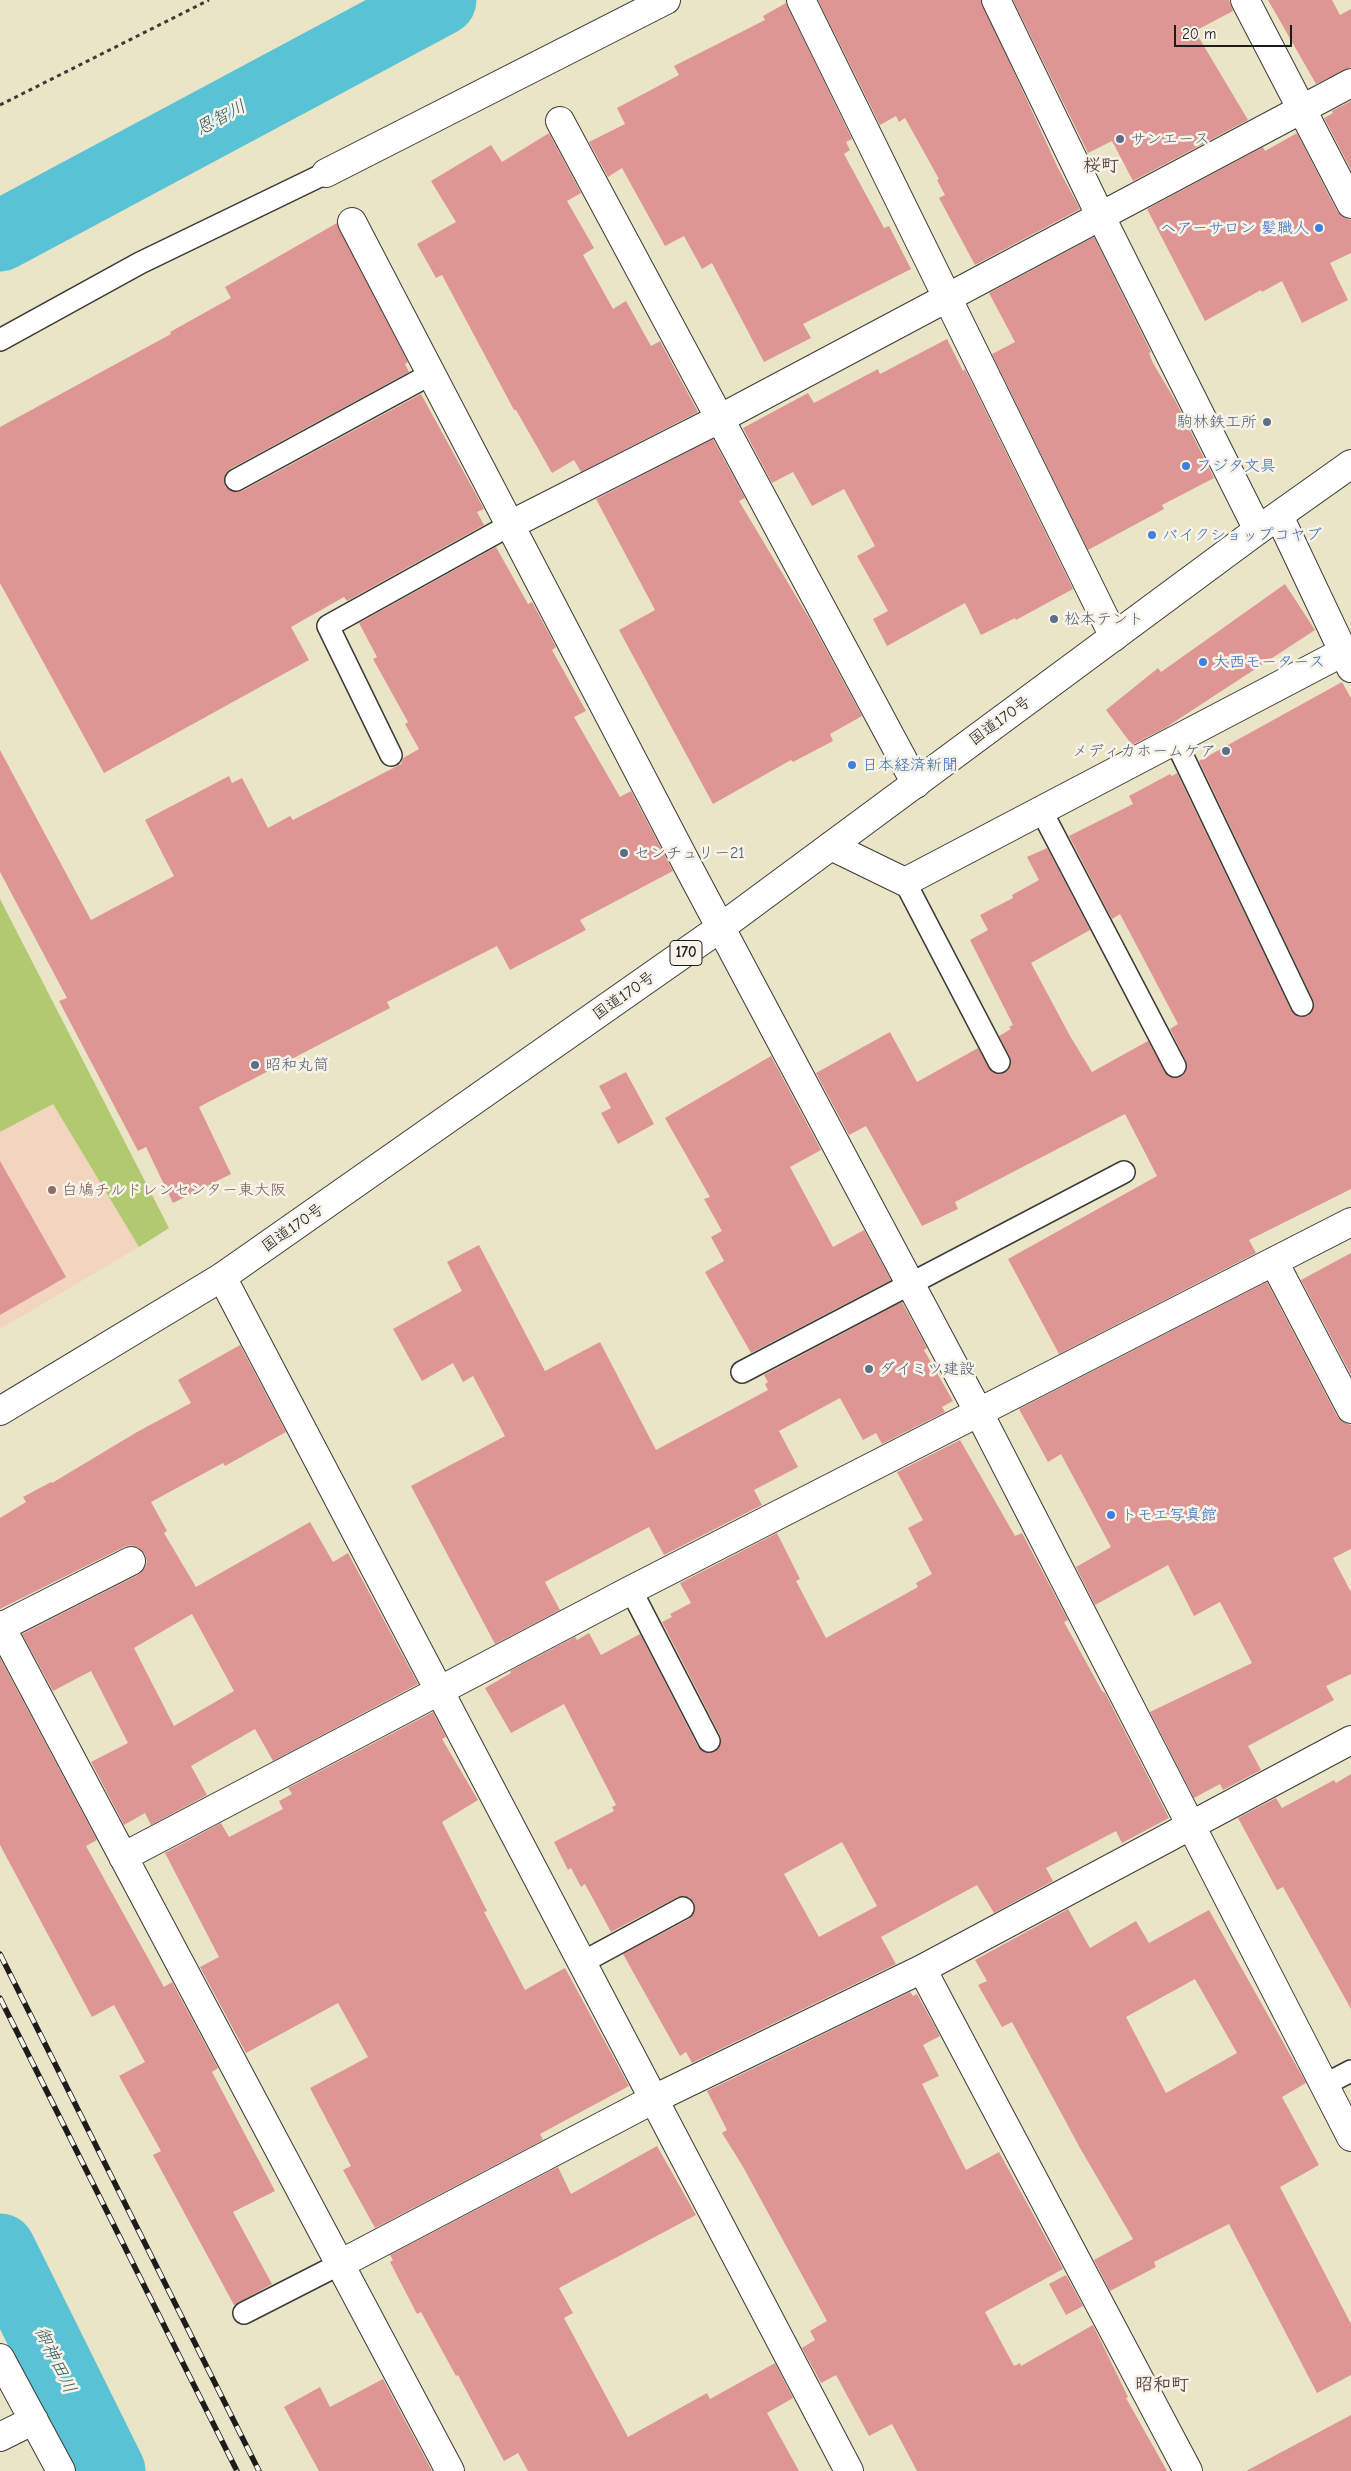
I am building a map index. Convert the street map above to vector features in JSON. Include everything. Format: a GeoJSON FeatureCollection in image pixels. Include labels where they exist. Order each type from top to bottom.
{"type":"FeatureCollection","features":[{"type":"Feature","properties":{"kind":"main road"},"geometry":{"type":"LineString","coordinates":[[326,173],[666,0]]}},
{"type":"Feature","properties":{"kind":"main road"},"geometry":{"type":"LineString","coordinates":[[801,0],[1114,637]]}},
{"type":"Feature","properties":{"kind":"main road"},"geometry":{"type":"LineString","coordinates":[[831,846],[905,882],[1174,740],[1347,660],[1268,523],[1100,215],[996,0]]}},
{"type":"Feature","properties":{"kind":"main road"},"geometry":{"type":"LineString","coordinates":[[1244,0],[1351,204]]}},
{"type":"Feature","properties":{"kind":"main road"},"geometry":{"type":"LineString","coordinates":[[510,525],[721,418],[1351,83]]}},
{"type":"Feature","properties":{"kind":"main road"},"geometry":{"type":"LineString","coordinates":[[560,121],[916,784]]}},
{"type":"Feature","properties":{"kind":"main road"},"geometry":{"type":"LineString","coordinates":[[352,222],[720,928],[978,1411],[1351,2137]]}},
{"type":"Feature","properties":{"kind":"main road","name":"国道170号"},"geometry":{"type":"LineString","coordinates":[[0,1411],[222,1278],[720,928],[1268,523],[1351,464]]}},
{"type":"Feature","properties":{"kind":"main road"},"geometry":{"type":"LineString","coordinates":[[123,1857],[631,1590],[1351,1222]]}},
{"type":"Feature","properties":{"kind":"main road"},"geometry":{"type":"LineString","coordinates":[[1274,1262],[1351,1409]]}},
{"type":"Feature","properties":{"kind":"main road"},"geometry":{"type":"LineString","coordinates":[[222,1278],[440,1689],[849,2471]]}},
{"type":"Feature","properties":{"kind":"main road"},"geometry":{"type":"LineString","coordinates":[[130,1561],[1,1626],[450,2471]]}},
{"type":"Feature","properties":{"kind":"main road"},"geometry":{"type":"LineString","coordinates":[[340,2264],[654,2099],[922,1969],[1351,1740]]}},
{"type":"Feature","properties":{"kind":"main road"},"geometry":{"type":"LineString","coordinates":[[922,1969],[1188,2471]]}},
{"type":"Feature","properties":{"kind":"main road"},"geometry":{"type":"LineString","coordinates":[[0,2358],[61,2471]]}},
{"type":"Feature","properties":{"kind":"main road"},"geometry":{"type":"LineString","coordinates":[[0,2437],[34,2420]]}},
{"type":"Feature","properties":{"kind":"lane"},"geometry":{"type":"LineString","coordinates":[[0,340],[140,263],[326,173]]}},
{"type":"Feature","properties":{"kind":"lane"},"geometry":{"type":"LineString","coordinates":[[236,480],[430,374]]}},
{"type":"Feature","properties":{"kind":"lane"},"geometry":{"type":"LineString","coordinates":[[390,755],[328,626],[510,525]]}},
{"type":"Feature","properties":{"kind":"lane"},"geometry":{"type":"LineString","coordinates":[[1174,740],[1302,1005]]}},
{"type":"Feature","properties":{"kind":"lane"},"geometry":{"type":"LineString","coordinates":[[1041,810],[1175,1066]]}},
{"type":"Feature","properties":{"kind":"lane"},"geometry":{"type":"LineString","coordinates":[[905,882],[999,1062]]}},
{"type":"Feature","properties":{"kind":"lane"},"geometry":{"type":"LineString","coordinates":[[742,1372],[1124,1172]]}},
{"type":"Feature","properties":{"kind":"lane"},"geometry":{"type":"LineString","coordinates":[[631,1590],[709,1741]]}},
{"type":"Feature","properties":{"kind":"lane"},"geometry":{"type":"LineString","coordinates":[[583,1962],[683,1908]]}},
{"type":"Feature","properties":{"kind":"lane"},"geometry":{"type":"LineString","coordinates":[[1324,2084],[1351,2071]]}},
{"type":"Feature","properties":{"kind":"lane"},"geometry":{"type":"LineString","coordinates":[[244,2313],[340,2264]]}},
{"type":"Feature","properties":{"kind":"path"},"geometry":{"type":"LineString","coordinates":[[0,105],[209,0]]}},
{"type":"Feature","properties":{"kind":"shaded area","name":"白鳩チルドレンセンター東大阪"},"geometry":{"type":"Polygon","coordinates":[[[53,1104],[139,1247],[0,1329],[0,1132],[53,1104]]]}},
{"type":"Feature","properties":{"kind":"green space"},"geometry":{"type":"Polygon","coordinates":[[[0,899],[169,1228],[139,1247],[53,1104],[0,1132],[0,899]]]}},
{"type":"Feature","properties":{"kind":"building"},"geometry":{"type":"Polygon","coordinates":[[[818,0],[981,0],[1058,168],[1080,209],[975,265],[939,198],[945,195],[937,180],[939,179],[905,118],[899,122],[896,116],[880,125],[818,0]]]}},
{"type":"Feature","properties":{"kind":"building"},"geometry":{"type":"Polygon","coordinates":[[[1013,0],[1229,0],[1233,11],[1195,31],[1248,120],[1133,181],[1112,141],[1088,153],[1013,0]]]}},
{"type":"Feature","properties":{"kind":"building"},"geometry":{"type":"Polygon","coordinates":[[[1268,0],[1332,0],[1340,15],[1351,9],[1351,67],[1316,84],[1268,0]]]}},
{"type":"Feature","properties":{"kind":"building"},"geometry":{"type":"Polygon","coordinates":[[[786,3],[852,139],[846,142],[850,150],[844,154],[884,228],[889,226],[911,269],[803,324],[811,338],[764,362],[712,263],[702,269],[684,236],[665,246],[622,168],[608,177],[589,142],[625,124],[617,108],[679,75],[674,66],[765,20],[763,16],[786,3]]]}},
{"type":"Feature","properties":{"kind":"building"},"geometry":{"type":"Polygon","coordinates":[[[1351,101],[1351,170],[1324,118],[1333,113],[1332,111],[1351,101]]]}},
{"type":"Feature","properties":{"kind":"building"},"geometry":{"type":"Polygon","coordinates":[[[549,133],[581,193],[567,201],[594,248],[583,255],[613,309],[626,301],[651,346],[660,341],[698,412],[581,472],[574,460],[552,473],[516,410],[514,410],[442,275],[436,278],[417,244],[456,222],[431,181],[491,145],[502,162],[549,133]]]}},
{"type":"Feature","properties":{"kind":"building"},"geometry":{"type":"Polygon","coordinates":[[[1297,133],[1337,211],[1343,217],[1351,220],[1351,253],[1330,263],[1348,300],[1302,323],[1282,281],[1262,292],[1261,290],[1205,321],[1147,209],[1263,147],[1265,151],[1297,133]]]}},
{"type":"Feature","properties":{"kind":"building"},"geometry":{"type":"Polygon","coordinates":[[[337,223],[408,362],[405,364],[409,372],[230,469],[225,474],[225,486],[230,491],[242,491],[421,394],[484,509],[477,512],[484,525],[347,601],[344,597],[291,627],[309,660],[104,773],[0,583],[0,427],[171,334],[170,332],[231,298],[225,287],[337,223]]]}},
{"type":"Feature","properties":{"kind":"building"},"geometry":{"type":"Polygon","coordinates":[[[1094,237],[1151,352],[1149,353],[1153,363],[1176,402],[1214,478],[1162,505],[1164,509],[1088,550],[992,354],[1015,342],[989,293],[1094,237]]]}},
{"type":"Feature","properties":{"kind":"building"},"geometry":{"type":"Polygon","coordinates":[[[947,339],[963,371],[965,369],[1073,589],[1016,620],[1015,618],[981,635],[965,603],[887,646],[873,619],[888,611],[857,556],[875,546],[844,489],[812,506],[793,472],[772,483],[743,428],[808,393],[814,403],[878,369],[880,374],[947,339]]]}},
{"type":"Feature","properties":{"kind":"building"},"geometry":{"type":"Polygon","coordinates":[[[713,439],[745,498],[739,501],[809,618],[862,716],[830,734],[833,741],[793,762],[791,760],[713,804],[619,630],[655,610],[596,499],[713,439]]]}},
{"type":"Feature","properties":{"kind":"building"},"geometry":{"type":"Polygon","coordinates":[[[496,547],[528,604],[532,602],[556,647],[552,650],[586,711],[574,717],[620,797],[631,791],[673,871],[580,920],[586,930],[510,970],[497,946],[387,1002],[390,1008],[199,1107],[231,1174],[173,1203],[146,1147],[138,1151],[59,1001],[67,998],[0,872],[0,750],[91,920],[174,876],[145,820],[229,776],[232,783],[242,778],[268,828],[290,816],[293,820],[401,764],[403,758],[419,749],[405,724],[408,722],[373,659],[377,657],[359,623],[496,547]]]}},
{"type":"Feature","properties":{"kind":"building"},"geometry":{"type":"Polygon","coordinates":[[[1285,584],[1315,630],[1165,728],[1132,745],[1106,710],[1158,668],[1161,672],[1285,584]]]}},
{"type":"Feature","properties":{"kind":"building"},"geometry":{"type":"Polygon","coordinates":[[[1342,682],[1351,698],[1351,1189],[1249,1240],[1256,1253],[1059,1354],[1008,1259],[1157,1176],[1125,1114],[955,1202],[958,1209],[922,1226],[866,1126],[849,1135],[816,1073],[890,1032],[917,1082],[978,1048],[992,1072],[999,1074],[1009,1069],[1010,1057],[999,1036],[1011,1029],[1009,1027],[1013,1025],[970,940],[988,930],[980,915],[1013,898],[1012,895],[1039,880],[1027,857],[1047,848],[1090,930],[1031,963],[1070,1036],[1092,1072],[1148,1041],[1168,1076],[1181,1077],[1186,1072],[1186,1061],[1170,1029],[1178,1024],[1120,914],[1112,919],[1069,836],[1133,804],[1129,796],[1170,774],[1172,776],[1177,773],[1291,1010],[1301,1017],[1308,1016],[1314,1006],[1313,1000],[1199,761],[1342,682]]]}},
{"type":"Feature","properties":{"kind":"building"},"geometry":{"type":"Polygon","coordinates":[[[771,1056],[821,1150],[790,1167],[833,1247],[864,1230],[891,1280],[751,1353],[705,1272],[724,1261],[711,1237],[722,1231],[704,1199],[710,1197],[665,1118],[771,1056]]]}},
{"type":"Feature","properties":{"kind":"building"},"geometry":{"type":"Polygon","coordinates":[[[626,1072],[654,1124],[618,1144],[601,1113],[611,1108],[599,1086],[626,1072]]]}},
{"type":"Feature","properties":{"kind":"building"},"geometry":{"type":"Polygon","coordinates":[[[0,1161],[66,1277],[0,1315],[0,1161]]]}},
{"type":"Feature","properties":{"kind":"building"},"geometry":{"type":"Polygon","coordinates":[[[479,1245],[545,1371],[600,1342],[656,1450],[768,1390],[765,1384],[768,1382],[764,1375],[902,1302],[927,1348],[924,1350],[953,1401],[942,1407],[945,1412],[882,1444],[876,1433],[863,1440],[840,1398],[779,1431],[798,1467],[754,1490],[762,1505],[664,1555],[649,1527],[545,1582],[560,1610],[495,1644],[411,1486],[505,1436],[473,1376],[463,1382],[453,1363],[422,1381],[393,1329],[462,1291],[447,1262],[479,1245]]]}},
{"type":"Feature","properties":{"kind":"building"},"geometry":{"type":"Polygon","coordinates":[[[1351,1253],[1351,1375],[1301,1280],[1351,1253]]]}},
{"type":"Feature","properties":{"kind":"building"},"geometry":{"type":"Polygon","coordinates":[[[1267,1282],[1337,1416],[1343,1422],[1351,1425],[1351,1549],[1333,1558],[1351,1592],[1351,1674],[1326,1686],[1334,1700],[1248,1746],[1261,1770],[1223,1790],[1220,1784],[1194,1798],[1150,1712],[1252,1663],[1220,1602],[1194,1616],[1168,1565],[1095,1605],[1076,1567],[1111,1547],[1061,1454],[1048,1462],[1019,1409],[1267,1282]]]}},
{"type":"Feature","properties":{"kind":"building"},"geometry":{"type":"Polygon","coordinates":[[[240,1345],[286,1432],[225,1466],[223,1463],[151,1502],[167,1531],[164,1533],[196,1587],[310,1522],[333,1562],[348,1553],[418,1684],[273,1761],[255,1729],[191,1766],[207,1795],[151,1825],[145,1813],[124,1825],[91,1762],[128,1743],[91,1671],[53,1691],[22,1634],[138,1575],[144,1569],[147,1562],[145,1554],[139,1548],[131,1545],[124,1547],[0,1609],[0,1518],[26,1502],[23,1497],[52,1483],[137,1432],[191,1403],[178,1380],[240,1345]],[[192,1614],[134,1648],[174,1726],[234,1691],[192,1614]]]}},
{"type":"Feature","properties":{"kind":"building"},"geometry":{"type":"Polygon","coordinates":[[[960,1440],[1015,1536],[1022,1533],[1068,1620],[1064,1622],[1102,1691],[1105,1693],[1169,1818],[1122,1843],[1116,1831],[1046,1868],[1053,1881],[994,1913],[977,1885],[881,1937],[896,1964],[692,2063],[686,2052],[680,2056],[623,1954],[689,1919],[695,1909],[694,1902],[689,1897],[678,1897],[611,1932],[585,1884],[581,1887],[571,1868],[568,1870],[554,1842],[614,1811],[612,1807],[616,1805],[564,1704],[511,1733],[485,1688],[511,1673],[510,1671],[575,1637],[577,1640],[589,1633],[601,1655],[640,1634],[698,1747],[708,1753],[715,1752],[721,1742],[720,1735],[662,1622],[672,1617],[670,1614],[691,1603],[680,1583],[777,1533],[800,1579],[796,1581],[826,1638],[918,1587],[916,1583],[932,1574],[908,1528],[923,1520],[897,1472],[960,1440]],[[842,1842],[784,1874],[819,1937],[877,1906],[842,1842]]]}},
{"type":"Feature","properties":{"kind":"building"},"geometry":{"type":"Polygon","coordinates":[[[0,1658],[97,1840],[86,1846],[164,1987],[172,1982],[218,2068],[212,2072],[275,2191],[233,2212],[272,2284],[234,2305],[153,2155],[161,2151],[119,2076],[145,2062],[114,2005],[92,2017],[0,1845],[0,1658]]]}},
{"type":"Feature","properties":{"kind":"building"},"geometry":{"type":"Polygon","coordinates":[[[433,1712],[446,1737],[442,1739],[478,1800],[442,1822],[487,1911],[484,1912],[525,1990],[565,1968],[629,2086],[540,2134],[543,2140],[375,2228],[343,2170],[351,2166],[310,2088],[368,2057],[338,2003],[246,2053],[200,1967],[219,1957],[165,1853],[221,1823],[229,1837],[283,1809],[279,1801],[292,1794],[288,1788],[433,1712]]]}},
{"type":"Feature","properties":{"kind":"building"},"geometry":{"type":"Polygon","coordinates":[[[1351,1774],[1351,2009],[1283,1887],[1277,1890],[1238,1818],[1276,1798],[1282,1808],[1334,1780],[1336,1783],[1351,1774]]]}},
{"type":"Feature","properties":{"kind":"building"},"geometry":{"type":"Polygon","coordinates":[[[1068,1909],[1090,1948],[1136,1921],[1149,1943],[1209,1910],[1306,2083],[1282,2097],[1319,2165],[1280,2187],[1351,2324],[1351,2375],[1317,2393],[1229,2224],[1154,2262],[1156,2267],[1110,2291],[1094,2260],[1133,2239],[1080,2148],[1012,2022],[1002,2027],[978,1985],[987,1981],[975,1960],[1068,1909]],[[1195,1979],[1126,2017],[1166,2093],[1237,2053],[1195,1979]]]}},
{"type":"Feature","properties":{"kind":"building"},"geometry":{"type":"Polygon","coordinates":[[[910,1992],[913,1996],[917,1994],[940,2036],[923,2045],[939,2076],[922,2084],[966,2170],[999,2152],[1063,2269],[985,2312],[1014,2366],[1020,2363],[1021,2366],[1093,2325],[1128,2397],[1126,2398],[1167,2471],[917,2471],[892,2424],[869,2436],[836,2375],[821,2383],[802,2348],[815,2340],[810,2331],[827,2321],[742,2165],[722,2133],[727,2130],[707,2091],[910,1992]]]}},
{"type":"Feature","properties":{"kind":"building"},"geometry":{"type":"Polygon","coordinates":[[[657,2146],[696,2215],[559,2288],[573,2313],[564,2318],[628,2437],[707,2393],[710,2399],[775,2363],[793,2398],[767,2413],[799,2471],[528,2471],[518,2453],[504,2461],[458,2375],[456,2376],[421,2312],[417,2314],[390,2262],[393,2260],[390,2255],[558,2167],[571,2194],[657,2146]]]}},
{"type":"Feature","properties":{"kind":"building"},"geometry":{"type":"Polygon","coordinates":[[[1066,2275],[1083,2306],[1066,2315],[1049,2284],[1066,2275]]]}},
{"type":"Feature","properties":{"kind":"building"},"geometry":{"type":"Polygon","coordinates":[[[383,2379],[432,2471],[319,2471],[284,2407],[320,2387],[330,2407],[383,2379]]]}},
{"type":"Feature","properties":{"kind":"building"},"geometry":{"type":"Polygon","coordinates":[[[1351,2415],[1351,2471],[1246,2471],[1351,2415]]]}},
{"type":"Feature","properties":{"kind":"waterway","name":"恩智川"},"geometry":{"type":"LineString","coordinates":[[0,236],[441,0]]}},
{"type":"Feature","properties":{"kind":"waterway","name":"御神田川"},"geometry":{"type":"LineString","coordinates":[[0,2249],[110,2471]]}},
{"type":"Feature","properties":{"kind":"railway"},"geometry":{"type":"LineString","coordinates":[[0,1954],[259,2471]]}},
{"type":"Feature","properties":{"kind":"railway"},"geometry":{"type":"LineString","coordinates":[[0,1998],[237,2471]]}},
{"type":"Feature","properties":{"kind":"place","name":"サンエース"},"geometry":{"type":"Point","coordinates":[1120,139]}},
{"type":"Feature","properties":{"kind":"place","name":"ヘアーサロン 髪職人"},"geometry":{"type":"Point","coordinates":[1319,228]}},
{"type":"Feature","properties":{"kind":"place","name":"駒林鉄工所"},"geometry":{"type":"Point","coordinates":[1267,422]}},
{"type":"Feature","properties":{"kind":"place","name":"フジタ文具"},"geometry":{"type":"Point","coordinates":[1186,466]}},
{"type":"Feature","properties":{"kind":"place","name":"バイクショップコヤブ"},"geometry":{"type":"Point","coordinates":[1152,535]}},
{"type":"Feature","properties":{"kind":"place","name":"松本テント"},"geometry":{"type":"Point","coordinates":[1054,619]}},
{"type":"Feature","properties":{"kind":"place","name":"大西モータース"},"geometry":{"type":"Point","coordinates":[1203,662]}},
{"type":"Feature","properties":{"kind":"place","name":"メディカホームケア"},"geometry":{"type":"Point","coordinates":[1226,751]}},
{"type":"Feature","properties":{"kind":"place","name":"日本経済新聞"},"geometry":{"type":"Point","coordinates":[852,765]}},
{"type":"Feature","properties":{"kind":"place","name":"センチュリー21"},"geometry":{"type":"Point","coordinates":[624,853]}},
{"type":"Feature","properties":{"kind":"place","name":"昭和丸筒"},"geometry":{"type":"Point","coordinates":[255,1065]}},
{"type":"Feature","properties":{"kind":"place","name":"白鳩チルドレンセンター東大阪"},"geometry":{"type":"Point","coordinates":[52,1190]}},
{"type":"Feature","properties":{"kind":"place","name":"ダイミツ建設"},"geometry":{"type":"Point","coordinates":[869,1369]}},
{"type":"Feature","properties":{"kind":"place","name":"トモエ写真館"},"geometry":{"type":"Point","coordinates":[1111,1515]}},
{"type":"Feature","properties":{"kind":"district","name":"桜町"},"geometry":{"type":"Point","coordinates":[1101,166]}},
{"type":"Feature","properties":{"kind":"district","name":"昭和町"},"geometry":{"type":"Point","coordinates":[1162,2385]}}]}
